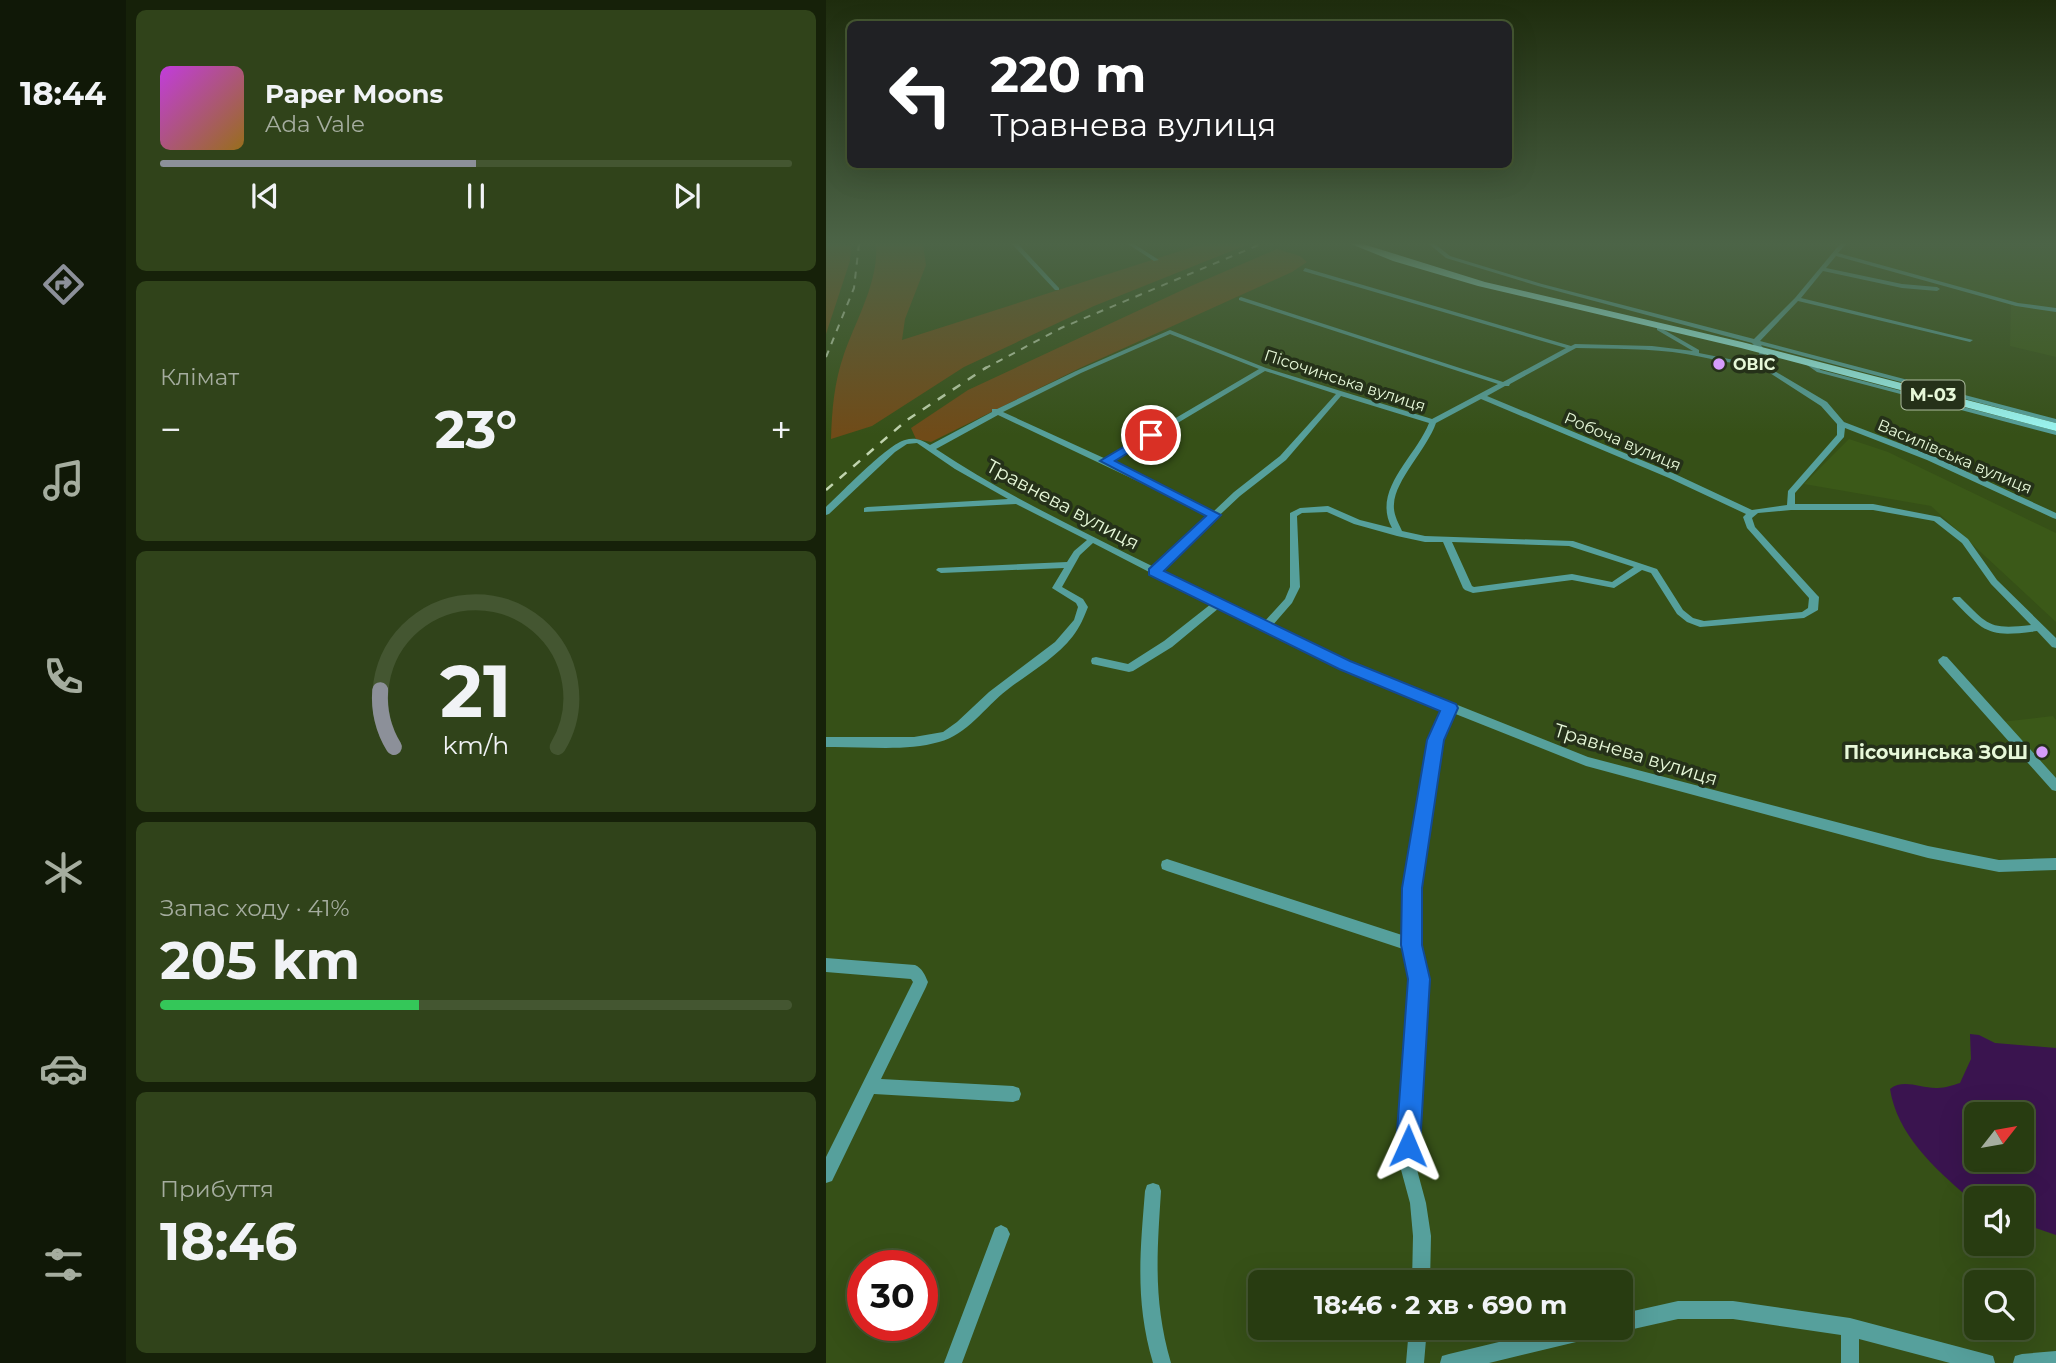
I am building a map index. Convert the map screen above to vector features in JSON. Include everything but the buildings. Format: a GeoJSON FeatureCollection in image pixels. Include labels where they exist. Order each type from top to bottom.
{"type":"FeatureCollection","features":[{"type":"Feature","properties":{"kind":"highway","name":"М-03"},"geometry":{"type":"LineString","coordinates":[[1570,308],[1760,357],[1810,364],[2056,427]]}},
{"type":"Feature","properties":{"kind":"highway","name":"М-03"},"geometry":{"type":"LineString","coordinates":[[1586,308],[1740,344],[1760,357]]}},
{"type":"Feature","properties":{"kind":"street"},"geometry":{"type":"LineString","coordinates":[[1268,308],[1507,384]]}},
{"type":"Feature","properties":{"kind":"street"},"geometry":{"type":"LineString","coordinates":[[1434,308],[1569,347],[1622,345],[1702,354],[1739,363],[1760,357],[1755,342]]}},
{"type":"Feature","properties":{"kind":"street"},"geometry":{"type":"LineString","coordinates":[[1625,308],[2056,421]]}},
{"type":"Feature","properties":{"kind":"street"},"geometry":{"type":"LineString","coordinates":[[1755,342],[1789,308]]}},
{"type":"Feature","properties":{"kind":"street"},"geometry":{"type":"LineString","coordinates":[[1833,308],[1970,340]]}},
{"type":"Feature","properties":{"kind":"street"},"geometry":{"type":"LineString","coordinates":[[2038,308],[2056,310]]}},
{"type":"Feature","properties":{"kind":"street"},"geometry":{"type":"LineString","coordinates":[[1658,329],[1702,354]]}},
{"type":"Feature","properties":{"kind":"street","name":"Пісочинська вулиця"},"geometry":{"type":"LineString","coordinates":[[995,411],[1084,368],[1170,332],[1264,369],[1433,422]]}},
{"type":"Feature","properties":{"kind":"street"},"geometry":{"type":"LineString","coordinates":[[1400,534],[1390,516],[1391,495],[1394,485],[1426,438],[1433,422],[1507,384],[1569,347]]}},
{"type":"Feature","properties":{"kind":"street","name":"Василівська вулиця"},"geometry":{"type":"LineString","coordinates":[[1760,357],[1824,404],[1841,424],[1930,458],[2056,516]]}},
{"type":"Feature","properties":{"kind":"street"},"geometry":{"type":"LineString","coordinates":[[1810,364],[1819,371],[2056,433]]}},
{"type":"Feature","properties":{"kind":"street"},"geometry":{"type":"LineString","coordinates":[[1106,461],[1264,369]]}},
{"type":"Feature","properties":{"kind":"street"},"geometry":{"type":"LineString","coordinates":[[1154,572],[1215,515],[1283,458],[1339,394]]}},
{"type":"Feature","properties":{"kind":"street","name":"Робоча вулиця"},"geometry":{"type":"LineString","coordinates":[[1483,397],[1672,476],[1751,513]]}},
{"type":"Feature","properties":{"kind":"street"},"geometry":{"type":"LineString","coordinates":[[826,512],[852,485],[902,443],[916,441],[931,448],[995,411],[1106,461],[1215,515]]}},
{"type":"Feature","properties":{"kind":"street"},"geometry":{"type":"LineString","coordinates":[[1791,507],[1791,493],[1841,435],[1841,424]]}},
{"type":"Feature","properties":{"kind":"street","name":"Травнева вулиця"},"geometry":{"type":"LineString","coordinates":[[931,448],[958,467],[1017,500],[1265,627],[1348,666],[1586,761],[1928,852],[1999,866],[2056,864]]}},
{"type":"Feature","properties":{"kind":"street"},"geometry":{"type":"LineString","coordinates":[[867,510],[1017,500]]}},
{"type":"Feature","properties":{"kind":"street"},"geometry":{"type":"LineString","coordinates":[[1265,627],[1289,601],[1295,587],[1295,513],[1328,509],[1357,522],[1400,534],[1447,541],[1570,543],[1654,571],[1680,612],[1699,624],[1708,625],[1797,617],[1809,613],[1815,606],[1814,597],[1807,587],[1751,528],[1747,518],[1751,513],[1791,507],[1873,507],[1937,519],[1965,541],[1994,582],[2056,644]]}},
{"type":"Feature","properties":{"kind":"street"},"geometry":{"type":"LineString","coordinates":[[826,741],[935,739],[953,731],[996,692],[1057,645],[1080,620],[1083,607],[1080,601],[1057,588],[1080,550],[1093,539]]}},
{"type":"Feature","properties":{"kind":"street"},"geometry":{"type":"LineString","coordinates":[[1447,541],[1468,588],[1473,590],[1572,577],[1614,585],[1642,566]]}},
{"type":"Feature","properties":{"kind":"street"},"geometry":{"type":"LineString","coordinates":[[941,570],[1069,565]]}},
{"type":"Feature","properties":{"kind":"street"},"geometry":{"type":"LineString","coordinates":[[1957,599],[1983,627],[1992,632],[2038,627]]}},
{"type":"Feature","properties":{"kind":"street"},"geometry":{"type":"LineString","coordinates":[[1096,661],[1129,668],[1168,643],[1217,604]]}},
{"type":"Feature","properties":{"kind":"street"},"geometry":{"type":"LineString","coordinates":[[1943,660],[2056,786]]}},
{"type":"Feature","properties":{"kind":"street"},"geometry":{"type":"LineString","coordinates":[[1421,1270],[1420,1214],[1408,1166],[1408,1125],[1419,979],[1412,945],[1412,888],[1436,740],[1450,708]]}},
{"type":"Feature","properties":{"kind":"street"},"geometry":{"type":"LineString","coordinates":[[1167,865],[1412,945]]}},
{"type":"Feature","properties":{"kind":"street"},"geometry":{"type":"LineString","coordinates":[[826,965],[915,972],[920,978],[921,986],[826,1175]]}},
{"type":"Feature","properties":{"kind":"street"},"geometry":{"type":"LineString","coordinates":[[871,1086],[1013,1094]]}},
{"type":"Feature","properties":{"kind":"street"},"geometry":{"type":"LineString","coordinates":[[1153,1191],[1146,1288],[1151,1330],[1162,1363]]}},
{"type":"Feature","properties":{"kind":"street"},"geometry":{"type":"LineString","coordinates":[[953,1363],[1001,1234]]}},
{"type":"Feature","properties":{"kind":"street"},"geometry":{"type":"LineString","coordinates":[[1633,1320],[1678,1310],[1733,1310],[1850,1327],[1986,1363]]}},
{"type":"Feature","properties":{"kind":"street"},"geometry":{"type":"LineString","coordinates":[[1850,1327],[1850,1363]]}},
{"type":"Feature","properties":{"kind":"street"},"geometry":{"type":"LineString","coordinates":[[1415,1363],[1417,1340]]}},
{"type":"Feature","properties":{"kind":"street"},"geometry":{"type":"LineString","coordinates":[[1456,1362],[1547,1340]]}},
{"type":"Feature","properties":{"kind":"street"},"geometry":{"type":"LineString","coordinates":[[2022,1363],[2056,1360]]}},
{"type":"Feature","properties":{"kind":"shaded area"},"geometry":{"type":"Polygon","coordinates":[[[826,308],[835,308],[826,334],[826,308]]]}},
{"type":"Feature","properties":{"kind":"shaded area"},"geometry":{"type":"Polygon","coordinates":[[[863,308],[909,308],[902,340],[1003,308],[1091,308],[964,367],[872,426],[831,439],[833,407],[844,354],[863,308]]]}},
{"type":"Feature","properties":{"kind":"shaded area"},"geometry":{"type":"Polygon","coordinates":[[[1145,308],[1213,308],[1080,368],[931,442],[916,439],[911,428],[968,390],[1145,308]]]}},
{"type":"Feature","properties":{"kind":"shaded area"},"geometry":{"type":"Polygon","coordinates":[[[2011,308],[2056,308],[2056,357],[2010,346],[2011,308]]]}},
{"type":"Feature","properties":{"kind":"shaded area"},"geometry":{"type":"Polygon","coordinates":[[[1849,439],[1888,452],[2056,533],[2056,622],[1931,506],[1804,484],[1849,439]]]}},
{"type":"Feature","properties":{"kind":"shaded area","name":"Пісочинська ЗОШ"},"geometry":{"type":"Polygon","coordinates":[[[2053,716],[2056,720],[2056,783],[2001,722],[2053,716]]]}},
{"type":"Feature","properties":{"kind":"shaded area"},"geometry":{"type":"Polygon","coordinates":[[[1970,1034],[1979,1035],[1995,1043],[2056,1048],[2056,1235],[2034,1227],[2034,1186],[1964,1186],[1964,1193],[1930,1162],[1900,1121],[1890,1089],[1901,1084],[1938,1088],[1960,1083],[1971,1059],[1970,1034]]]}},
{"type":"Feature","properties":{"kind":"railway"},"geometry":{"type":"LineString","coordinates":[[826,357],[846,308]]}},
{"type":"Feature","properties":{"kind":"railway"},"geometry":{"type":"LineString","coordinates":[[984,369],[1061,328],[1110,308]]}},
{"type":"Feature","properties":{"kind":"railway"},"geometry":{"type":"LineString","coordinates":[[826,490],[907,420],[987,367]]}},
{"type":"Feature","properties":{"kind":"place","name":"ОВІС"},"geometry":{"type":"Point","coordinates":[1719,364]}},
{"type":"Feature","properties":{"kind":"place","name":"Пісочинська ЗОШ"},"geometry":{"type":"Point","coordinates":[2042,752]}},
{"type":"Feature","properties":{"kind":"route"},"geometry":{"type":"LineString","coordinates":[[1151,435],[1106,461],[1215,515],[1154,572],[1345,665],[1450,708],[1436,740],[1412,888],[1412,945],[1419,979],[1408,1146]]}}]}
